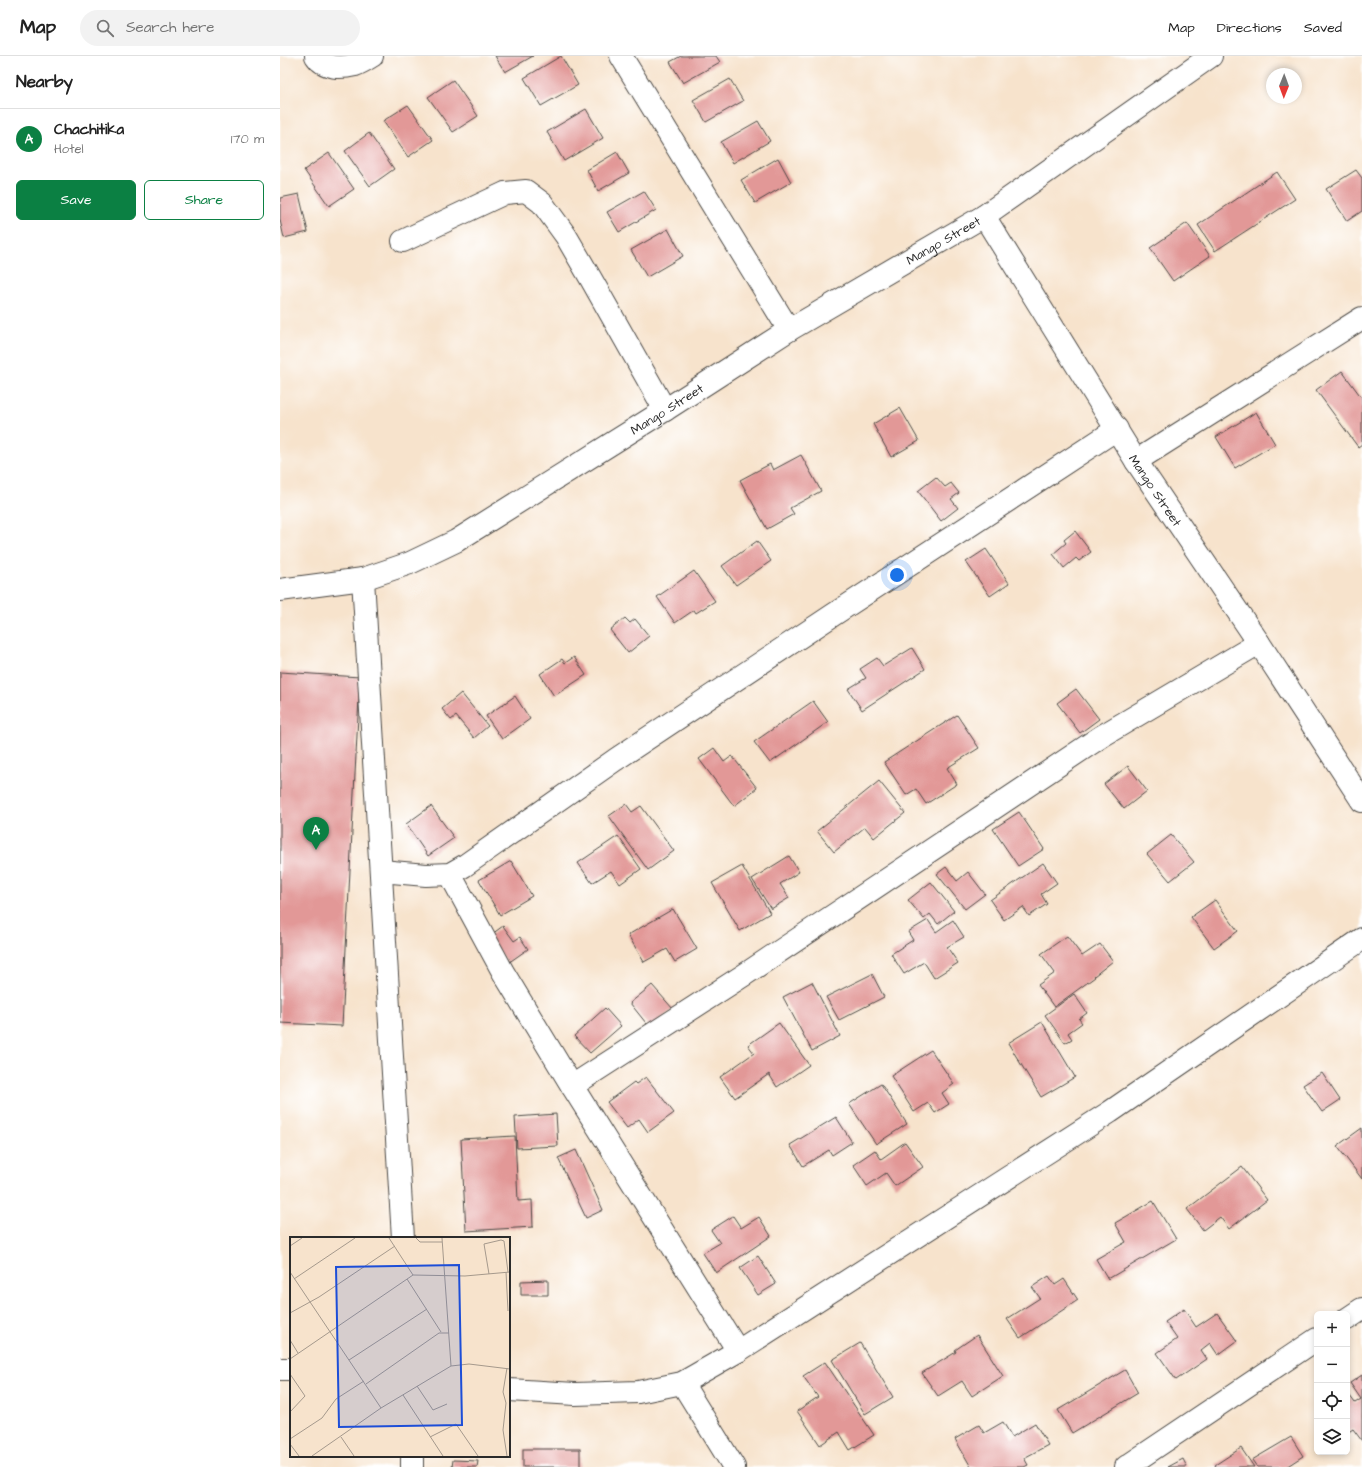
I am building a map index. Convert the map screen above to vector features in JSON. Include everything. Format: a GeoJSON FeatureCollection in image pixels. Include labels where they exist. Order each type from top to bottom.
{"type":"FeatureCollection","features":[{"type":"Feature","properties":{"kind":"street"},"geometry":{"type":"LineString","coordinates":[[316,56],[318,59],[332,67],[356,65],[372,56]]}},
{"type":"Feature","properties":{"kind":"street"},"geometry":{"type":"LineString","coordinates":[[621,56],[789,330]]}},
{"type":"Feature","properties":{"kind":"street"},"geometry":{"type":"LineString","coordinates":[[984,216],[1211,56]]}},
{"type":"Feature","properties":{"kind":"street"},"geometry":{"type":"LineString","coordinates":[[403,241],[505,193],[526,192],[542,203],[566,236],[592,279],[665,410]]}},
{"type":"Feature","properties":{"kind":"street","name":"Mango Street"},"geometry":{"type":"LineString","coordinates":[[280,590],[363,579],[410,563],[456,541],[665,410],[789,330],[984,216],[1118,429],[1136,461],[1259,642],[1362,801]]}},
{"type":"Feature","properties":{"kind":"street"},"geometry":{"type":"LineString","coordinates":[[1136,461],[1362,318]]}},
{"type":"Feature","properties":{"kind":"street"},"geometry":{"type":"LineString","coordinates":[[381,871],[426,875],[450,874],[464,866],[615,760],[833,614],[1118,429]]}},
{"type":"Feature","properties":{"kind":"street"},"geometry":{"type":"LineString","coordinates":[[363,579],[403,1237]]}},
{"type":"Feature","properties":{"kind":"street"},"geometry":{"type":"LineString","coordinates":[[572,1086],[744,975],[1102,736],[1259,642]]}},
{"type":"Feature","properties":{"kind":"street"},"geometry":{"type":"LineString","coordinates":[[450,874],[503,972],[572,1086],[738,1351]]}},
{"type":"Feature","properties":{"kind":"street"},"geometry":{"type":"LineString","coordinates":[[510,1390],[590,1394],[638,1392],[682,1383],[738,1351],[1110,1112],[1362,939]]}},
{"type":"Feature","properties":{"kind":"street"},"geometry":{"type":"LineString","coordinates":[[1350,1317],[1362,1309]]}},
{"type":"Feature","properties":{"kind":"street"},"geometry":{"type":"LineString","coordinates":[[1126,1467],[1314,1341]]}},
{"type":"Feature","properties":{"kind":"street"},"geometry":{"type":"LineString","coordinates":[[682,1383],[734,1467]]}},
{"type":"Feature","properties":{"kind":"building"},"geometry":{"type":"Polygon","coordinates":[[[495,56],[533,56],[505,72],[495,56]]]}},
{"type":"Feature","properties":{"kind":"building"},"geometry":{"type":"Polygon","coordinates":[[[561,56],[578,85],[541,106],[524,78],[561,56]]]}},
{"type":"Feature","properties":{"kind":"building"},"geometry":{"type":"Polygon","coordinates":[[[681,56],[716,56],[720,62],[683,83],[670,62],[681,56]]]}},
{"type":"Feature","properties":{"kind":"building"},"geometry":{"type":"Polygon","coordinates":[[[730,79],[743,101],[706,122],[693,100],[730,79]]]}},
{"type":"Feature","properties":{"kind":"building"},"geometry":{"type":"Polygon","coordinates":[[[453,80],[478,116],[453,132],[428,97],[453,80]]]}},
{"type":"Feature","properties":{"kind":"building"},"geometry":{"type":"Polygon","coordinates":[[[408,105],[433,140],[408,157],[383,121],[408,105]]]}},
{"type":"Feature","properties":{"kind":"building"},"geometry":{"type":"Polygon","coordinates":[[[586,109],[603,138],[564,161],[547,132],[586,109]]]}},
{"type":"Feature","properties":{"kind":"building"},"geometry":{"type":"Polygon","coordinates":[[[758,121],[770,141],[733,163],[721,142],[758,121]]]}},
{"type":"Feature","properties":{"kind":"building"},"geometry":{"type":"Polygon","coordinates":[[[369,133],[394,169],[370,186],[345,151],[369,133]]]}},
{"type":"Feature","properties":{"kind":"building"},"geometry":{"type":"Polygon","coordinates":[[[617,152],[629,173],[598,191],[587,170],[617,152]]]}},
{"type":"Feature","properties":{"kind":"building"},"geometry":{"type":"Polygon","coordinates":[[[329,153],[354,189],[329,206],[304,170],[329,153]]]}},
{"type":"Feature","properties":{"kind":"building"},"geometry":{"type":"Polygon","coordinates":[[[778,158],[791,182],[755,203],[741,180],[778,158]]]}},
{"type":"Feature","properties":{"kind":"building"},"geometry":{"type":"Polygon","coordinates":[[[1356,170],[1362,178],[1362,211],[1347,221],[1326,189],[1356,170]]]}},
{"type":"Feature","properties":{"kind":"building"},"geometry":{"type":"Polygon","coordinates":[[[1277,172],[1295,199],[1215,251],[1198,225],[1277,172]]]}},
{"type":"Feature","properties":{"kind":"building"},"geometry":{"type":"Polygon","coordinates":[[[644,191],[656,210],[619,232],[607,212],[644,191]]]}},
{"type":"Feature","properties":{"kind":"building"},"geometry":{"type":"Polygon","coordinates":[[[299,194],[308,232],[284,238],[280,220],[280,198],[299,194]]]}},
{"type":"Feature","properties":{"kind":"building"},"geometry":{"type":"Polygon","coordinates":[[[1187,223],[1210,256],[1173,281],[1150,248],[1187,223]]]}},
{"type":"Feature","properties":{"kind":"building"},"geometry":{"type":"Polygon","coordinates":[[[668,229],[683,256],[647,277],[631,250],[668,229]]]}},
{"type":"Feature","properties":{"kind":"building"},"geometry":{"type":"Polygon","coordinates":[[[1342,371],[1362,398],[1362,444],[1358,447],[1316,390],[1342,371]]]}},
{"type":"Feature","properties":{"kind":"building"},"geometry":{"type":"Polygon","coordinates":[[[900,408],[919,441],[891,457],[873,424],[900,408]]]}},
{"type":"Feature","properties":{"kind":"building"},"geometry":{"type":"Polygon","coordinates":[[[1256,412],[1275,444],[1235,468],[1216,437],[1256,412]]]}},
{"type":"Feature","properties":{"kind":"building"},"geometry":{"type":"Polygon","coordinates":[[[801,455],[821,491],[790,508],[794,514],[767,529],[740,480],[770,464],[773,470],[801,455]]]}},
{"type":"Feature","properties":{"kind":"building"},"geometry":{"type":"Polygon","coordinates":[[[936,477],[945,487],[951,483],[959,493],[951,499],[958,508],[941,521],[918,491],[936,477]]]}},
{"type":"Feature","properties":{"kind":"building"},"geometry":{"type":"Polygon","coordinates":[[[1075,531],[1091,552],[1079,561],[1076,558],[1064,568],[1053,554],[1066,543],[1064,540],[1075,531]]]}},
{"type":"Feature","properties":{"kind":"building"},"geometry":{"type":"Polygon","coordinates":[[[757,541],[771,561],[736,585],[722,566],[757,541]]]}},
{"type":"Feature","properties":{"kind":"building"},"geometry":{"type":"Polygon","coordinates":[[[986,549],[1009,583],[990,596],[966,562],[986,549]]]}},
{"type":"Feature","properties":{"kind":"building"},"geometry":{"type":"Polygon","coordinates":[[[694,571],[715,601],[696,613],[694,610],[675,623],[657,597],[694,571]]]}},
{"type":"Feature","properties":{"kind":"building"},"geometry":{"type":"Polygon","coordinates":[[[625,618],[630,623],[635,619],[649,636],[628,653],[610,630],[625,618]]]}},
{"type":"Feature","properties":{"kind":"building"},"geometry":{"type":"Polygon","coordinates":[[[912,648],[925,669],[862,710],[848,689],[866,678],[860,669],[877,658],[883,666],[912,648]]]}},
{"type":"Feature","properties":{"kind":"building"},"geometry":{"type":"Polygon","coordinates":[[[574,657],[586,675],[554,696],[540,674],[562,659],[565,663],[574,657]]]}},
{"type":"Feature","properties":{"kind":"building"},"geometry":{"type":"Polygon","coordinates":[[[280,672],[360,677],[342,1026],[280,1023],[280,672]]]}},
{"type":"Feature","properties":{"kind":"building"},"geometry":{"type":"Polygon","coordinates":[[[1076,689],[1099,719],[1080,733],[1057,703],[1076,689]]]}},
{"type":"Feature","properties":{"kind":"building"},"geometry":{"type":"Polygon","coordinates":[[[461,693],[488,726],[474,738],[456,716],[451,720],[442,709],[461,693]]]}},
{"type":"Feature","properties":{"kind":"building"},"geometry":{"type":"Polygon","coordinates":[[[515,696],[530,719],[502,739],[486,716],[515,696]]]}},
{"type":"Feature","properties":{"kind":"building"},"geometry":{"type":"Polygon","coordinates":[[[813,701],[828,722],[770,763],[754,742],[813,701]]]}},
{"type":"Feature","properties":{"kind":"building"},"geometry":{"type":"Polygon","coordinates":[[[957,715],[979,748],[947,768],[957,784],[926,804],[916,789],[906,795],[884,762],[957,715]]]}},
{"type":"Feature","properties":{"kind":"building"},"geometry":{"type":"Polygon","coordinates":[[[714,748],[724,762],[732,756],[757,788],[734,806],[699,759],[714,748]]]}},
{"type":"Feature","properties":{"kind":"building"},"geometry":{"type":"Polygon","coordinates":[[[1128,766],[1147,791],[1124,809],[1104,784],[1128,766]]]}},
{"type":"Feature","properties":{"kind":"building"},"geometry":{"type":"Polygon","coordinates":[[[879,781],[905,813],[874,838],[865,827],[834,852],[817,831],[879,781]]]}},
{"type":"Feature","properties":{"kind":"building"},"geometry":{"type":"Polygon","coordinates":[[[626,804],[632,812],[641,806],[674,851],[648,870],[609,816],[626,804]]]}},
{"type":"Feature","properties":{"kind":"building"},"geometry":{"type":"Polygon","coordinates":[[[431,806],[454,838],[428,856],[406,824],[431,806]]]}},
{"type":"Feature","properties":{"kind":"building"},"geometry":{"type":"Polygon","coordinates":[[[1019,812],[1044,849],[1018,866],[993,829],[1019,812]]]}},
{"type":"Feature","properties":{"kind":"building"},"geometry":{"type":"Polygon","coordinates":[[[1171,835],[1194,862],[1170,881],[1147,854],[1171,835]]]}},
{"type":"Feature","properties":{"kind":"building"},"geometry":{"type":"Polygon","coordinates":[[[618,836],[641,869],[620,884],[611,871],[592,883],[578,863],[618,836]]]}},
{"type":"Feature","properties":{"kind":"building"},"geometry":{"type":"Polygon","coordinates":[[[789,856],[799,872],[780,884],[789,898],[771,909],[752,879],[789,856]]]}},
{"type":"Feature","properties":{"kind":"building"},"geometry":{"type":"Polygon","coordinates":[[[511,861],[532,896],[500,915],[479,880],[511,861]]]}},
{"type":"Feature","properties":{"kind":"building"},"geometry":{"type":"Polygon","coordinates":[[[1043,863],[1057,883],[1041,894],[1047,904],[1029,916],[1023,907],[1004,920],[990,900],[1043,863]]]}},
{"type":"Feature","properties":{"kind":"building"},"geometry":{"type":"Polygon","coordinates":[[[742,866],[770,913],[740,931],[712,883],[742,866]]]}},
{"type":"Feature","properties":{"kind":"building"},"geometry":{"type":"Polygon","coordinates":[[[946,867],[957,881],[968,872],[985,894],[965,909],[937,874],[946,867]]]}},
{"type":"Feature","properties":{"kind":"building"},"geometry":{"type":"Polygon","coordinates":[[[931,882],[954,911],[938,924],[930,914],[924,919],[908,900],[931,882]]]}},
{"type":"Feature","properties":{"kind":"building"},"geometry":{"type":"Polygon","coordinates":[[[1215,900],[1238,931],[1214,948],[1191,917],[1215,900]]]}},
{"type":"Feature","properties":{"kind":"building"},"geometry":{"type":"Polygon","coordinates":[[[673,909],[697,949],[675,962],[667,949],[644,962],[628,935],[673,909]]]}},
{"type":"Feature","properties":{"kind":"building"},"geometry":{"type":"Polygon","coordinates":[[[928,920],[936,932],[953,920],[964,937],[947,947],[958,963],[934,978],[924,962],[904,974],[891,954],[913,940],[908,932],[928,920]]]}},
{"type":"Feature","properties":{"kind":"building"},"geometry":{"type":"Polygon","coordinates":[[[503,926],[514,941],[520,937],[528,949],[508,963],[488,937],[503,926]]]}},
{"type":"Feature","properties":{"kind":"building"},"geometry":{"type":"Polygon","coordinates":[[[1067,936],[1082,956],[1100,944],[1113,961],[1094,976],[1095,977],[1054,1007],[1038,985],[1055,973],[1041,954],[1067,936]]]}},
{"type":"Feature","properties":{"kind":"building"},"geometry":{"type":"Polygon","coordinates":[[[872,974],[884,997],[839,1020],[826,997],[872,974]]]}},
{"type":"Feature","properties":{"kind":"building"},"geometry":{"type":"Polygon","coordinates":[[[812,982],[840,1036],[812,1051],[783,997],[812,982]]]}},
{"type":"Feature","properties":{"kind":"building"},"geometry":{"type":"Polygon","coordinates":[[[652,985],[673,1009],[650,1028],[630,1003],[652,985]]]}},
{"type":"Feature","properties":{"kind":"building"},"geometry":{"type":"Polygon","coordinates":[[[1074,994],[1087,1013],[1079,1019],[1082,1023],[1068,1033],[1072,1039],[1065,1043],[1045,1015],[1074,994]]]}},
{"type":"Feature","properties":{"kind":"building"},"geometry":{"type":"Polygon","coordinates":[[[605,1008],[621,1026],[590,1053],[574,1036],[605,1008]]]}},
{"type":"Feature","properties":{"kind":"building"},"geometry":{"type":"Polygon","coordinates":[[[1042,1022],[1075,1077],[1041,1097],[1008,1043],[1042,1022]]]}},
{"type":"Feature","properties":{"kind":"building"},"geometry":{"type":"Polygon","coordinates":[[[779,1023],[809,1065],[777,1087],[769,1074],[735,1098],[720,1077],[754,1053],[748,1045],[779,1023]]]}},
{"type":"Feature","properties":{"kind":"building"},"geometry":{"type":"Polygon","coordinates":[[[931,1050],[954,1084],[942,1093],[949,1104],[935,1113],[928,1103],[914,1112],[891,1076],[931,1050]]]}},
{"type":"Feature","properties":{"kind":"building"},"geometry":{"type":"Polygon","coordinates":[[[1322,1073],[1340,1100],[1322,1112],[1303,1085],[1322,1073]]]}},
{"type":"Feature","properties":{"kind":"building"},"geometry":{"type":"Polygon","coordinates":[[[646,1077],[674,1113],[648,1132],[639,1119],[627,1128],[607,1102],[634,1082],[636,1084],[646,1077]]]}},
{"type":"Feature","properties":{"kind":"building"},"geometry":{"type":"Polygon","coordinates":[[[881,1084],[907,1124],[876,1144],[849,1104],[881,1084]]]}},
{"type":"Feature","properties":{"kind":"building"},"geometry":{"type":"Polygon","coordinates":[[[556,1114],[558,1146],[517,1148],[515,1117],[556,1114]]]}},
{"type":"Feature","properties":{"kind":"building"},"geometry":{"type":"Polygon","coordinates":[[[836,1117],[852,1142],[832,1155],[829,1150],[803,1166],[790,1145],[836,1117]]]}},
{"type":"Feature","properties":{"kind":"building"},"geometry":{"type":"Polygon","coordinates":[[[1362,1128],[1362,1179],[1337,1146],[1362,1128]]]}},
{"type":"Feature","properties":{"kind":"building"},"geometry":{"type":"Polygon","coordinates":[[[515,1136],[518,1201],[532,1200],[533,1227],[466,1231],[461,1139],[515,1136]]]}},
{"type":"Feature","properties":{"kind":"building"},"geometry":{"type":"Polygon","coordinates":[[[905,1142],[923,1167],[895,1186],[886,1173],[867,1186],[853,1165],[875,1150],[881,1159],[905,1142]]]}},
{"type":"Feature","properties":{"kind":"building"},"geometry":{"type":"Polygon","coordinates":[[[576,1150],[603,1210],[586,1218],[558,1158],[576,1150]]]}},
{"type":"Feature","properties":{"kind":"building"},"geometry":{"type":"Polygon","coordinates":[[[1242,1167],[1267,1200],[1229,1229],[1220,1217],[1203,1230],[1187,1209],[1242,1167]]]}},
{"type":"Feature","properties":{"kind":"building"},"geometry":{"type":"Polygon","coordinates":[[[1153,1201],[1176,1239],[1108,1279],[1096,1259],[1126,1242],[1115,1223],[1153,1201]]]}},
{"type":"Feature","properties":{"kind":"building"},"geometry":{"type":"Polygon","coordinates":[[[733,1216],[741,1228],[759,1217],[771,1236],[716,1273],[703,1253],[720,1243],[711,1230],[733,1216]]]}},
{"type":"Feature","properties":{"kind":"building"},"geometry":{"type":"Polygon","coordinates":[[[758,1256],[776,1284],[758,1295],[740,1268],[758,1256]]]}},
{"type":"Feature","properties":{"kind":"building"},"geometry":{"type":"Polygon","coordinates":[[[1049,1276],[1055,1285],[1064,1279],[1078,1300],[1020,1338],[1007,1319],[1040,1298],[1032,1287],[1049,1276]]]}},
{"type":"Feature","properties":{"kind":"building"},"geometry":{"type":"Polygon","coordinates":[[[548,1280],[548,1295],[521,1295],[521,1281],[548,1280]]]}},
{"type":"Feature","properties":{"kind":"building"},"geometry":{"type":"Polygon","coordinates":[[[1184,1309],[1196,1327],[1217,1313],[1237,1341],[1218,1355],[1210,1343],[1201,1350],[1207,1359],[1176,1380],[1157,1353],[1177,1339],[1165,1322],[1184,1309]]]}},
{"type":"Feature","properties":{"kind":"building"},"geometry":{"type":"Polygon","coordinates":[[[977,1335],[1003,1376],[972,1396],[962,1381],[938,1396],[922,1373],[956,1352],[955,1350],[977,1335]]]}},
{"type":"Feature","properties":{"kind":"building"},"geometry":{"type":"Polygon","coordinates":[[[860,1343],[893,1397],[865,1414],[832,1360],[860,1343]]]}},
{"type":"Feature","properties":{"kind":"building"},"geometry":{"type":"Polygon","coordinates":[[[825,1362],[874,1435],[850,1450],[839,1432],[820,1445],[797,1411],[818,1397],[803,1376],[825,1362]]]}},
{"type":"Feature","properties":{"kind":"building"},"geometry":{"type":"Polygon","coordinates":[[[1125,1370],[1138,1393],[1072,1433],[1058,1410],[1125,1370]]]}},
{"type":"Feature","properties":{"kind":"building"},"geometry":{"type":"Polygon","coordinates":[[[1362,1375],[1362,1441],[1353,1429],[1350,1431],[1350,1396],[1355,1403],[1361,1399],[1350,1383],[1362,1375]]]}},
{"type":"Feature","properties":{"kind":"building"},"geometry":{"type":"Polygon","coordinates":[[[1003,1422],[1012,1437],[1035,1423],[1048,1445],[1024,1458],[1028,1465],[1024,1467],[971,1467],[955,1439],[979,1425],[984,1433],[1003,1422]]]}},
{"type":"Feature","properties":{"kind":"building"},"geometry":{"type":"Polygon","coordinates":[[[1291,1437],[1303,1456],[1286,1467],[1257,1467],[1252,1460],[1291,1437]]]}},
{"type":"Feature","properties":{"kind":"building"},"geometry":{"type":"Polygon","coordinates":[[[1241,1448],[1254,1467],[1216,1467],[1215,1465],[1241,1448]]]}},
{"type":"Feature","properties":{"kind":"building"},"geometry":{"type":"Polygon","coordinates":[[[523,1449],[580,1449],[580,1467],[523,1467],[523,1449]]]}},
{"type":"Feature","properties":{"kind":"building"},"geometry":{"type":"Polygon","coordinates":[[[1183,1459],[1187,1467],[1168,1467],[1183,1459]]]}},
{"type":"Feature","properties":{"kind":"building"},"geometry":{"type":"Polygon","coordinates":[[[453,1460],[478,1461],[477,1467],[452,1467],[453,1460]]]}},
{"type":"Feature","properties":{"kind":"place","name":"Chachitika"},"geometry":{"type":"Point","coordinates":[316,850]}}]}
